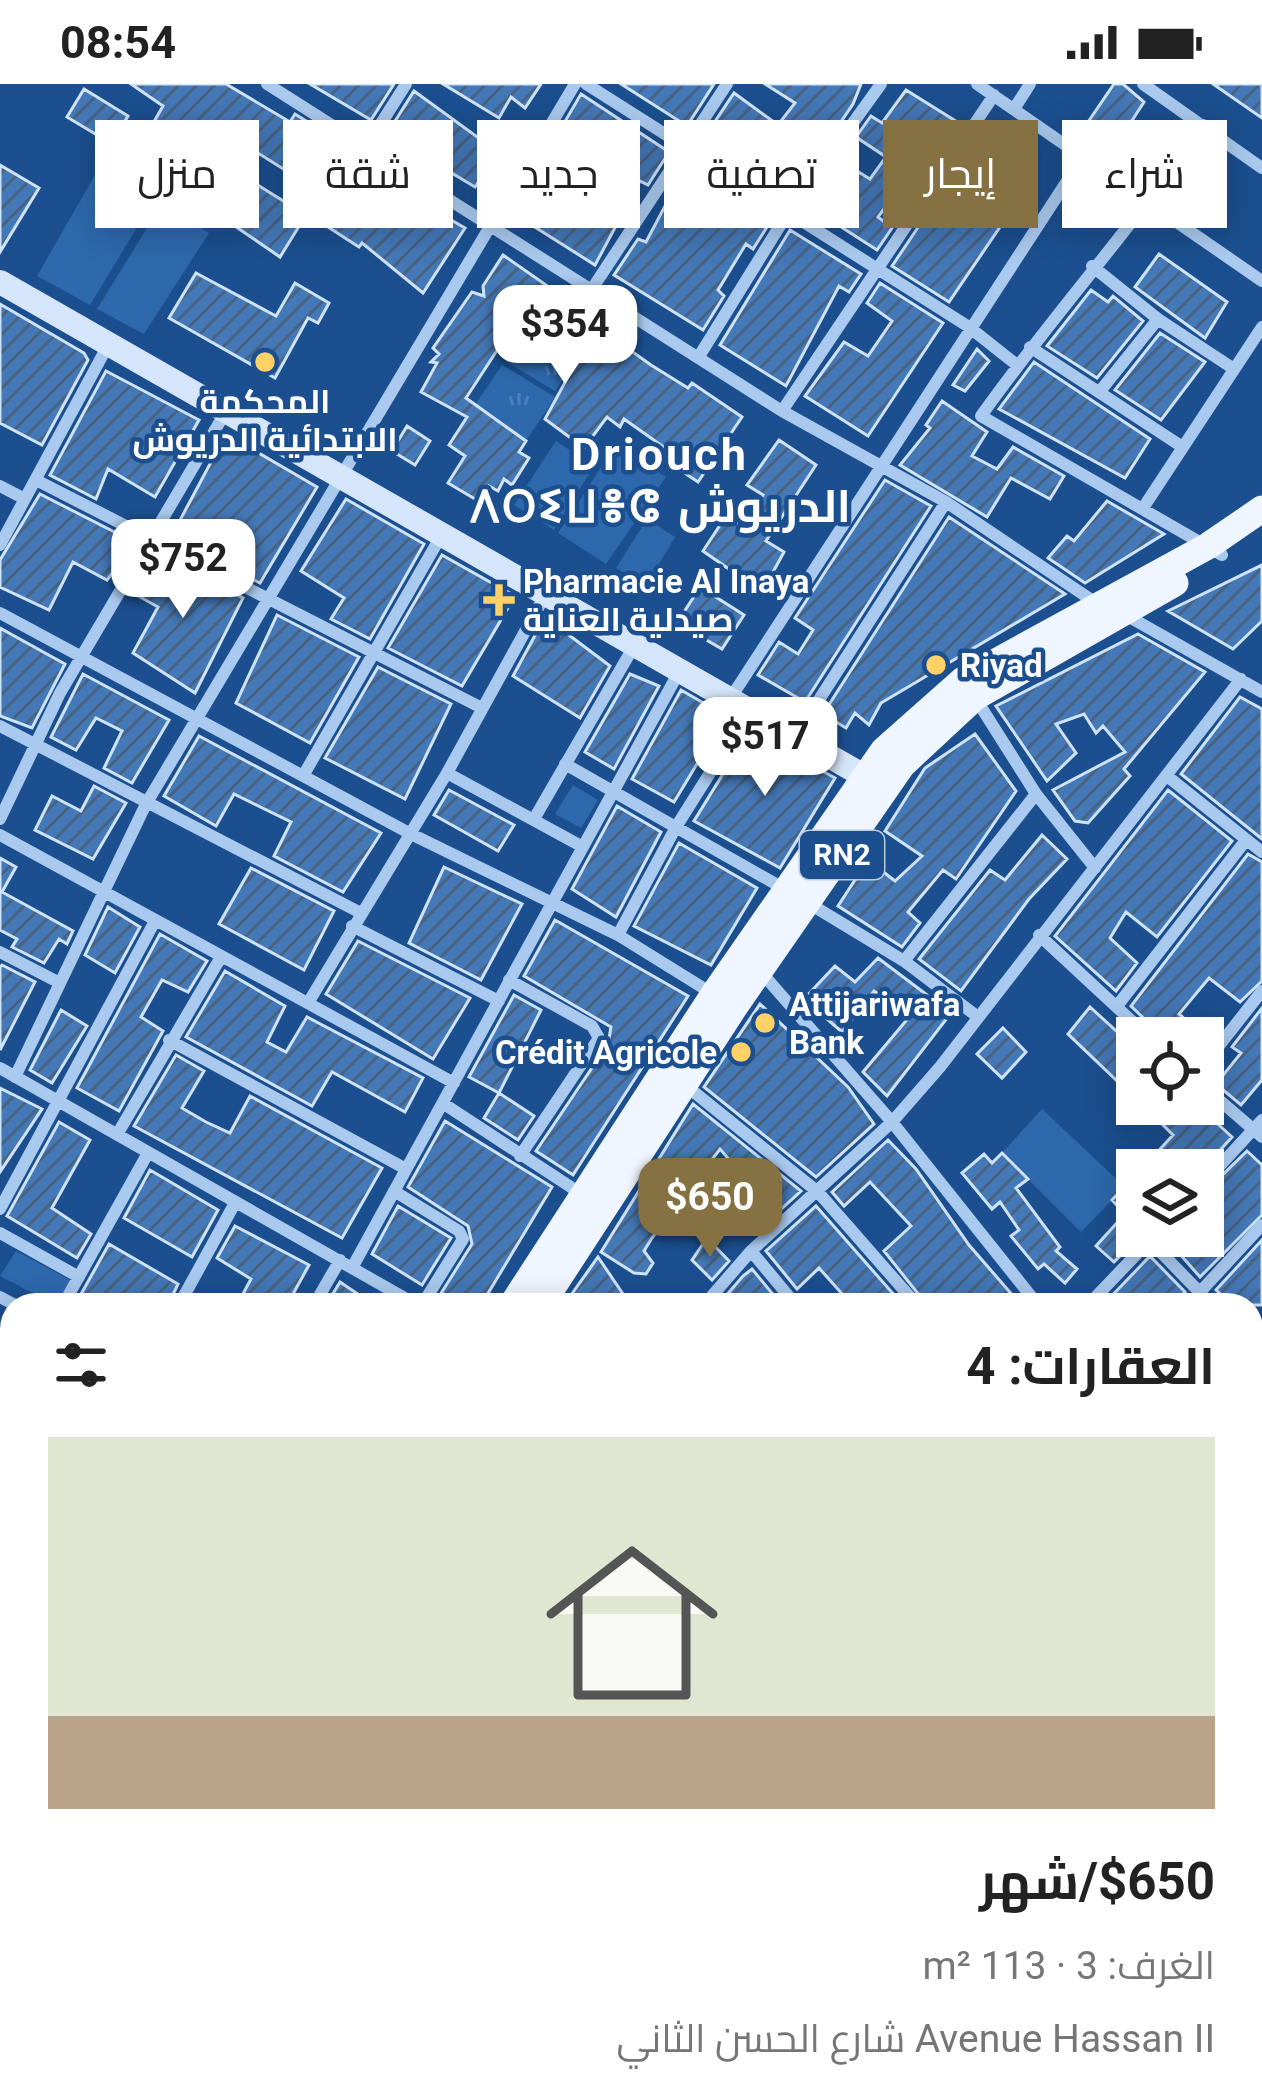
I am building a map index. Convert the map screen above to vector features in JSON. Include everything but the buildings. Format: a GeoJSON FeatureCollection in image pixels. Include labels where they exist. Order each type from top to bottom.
{"type":"FeatureCollection","features":[{"type":"Feature","properties":{"kind":"main road","name":"RN2"},"geometry":{"type":"LineString","coordinates":[[1215,551],[1262,509]]}},
{"type":"Feature","properties":{"kind":"main road","name":"RN2"},"geometry":{"type":"LineString","coordinates":[[548,1293],[593,1201],[875,781],[907,726],[1108,609],[1262,527]]}},
{"type":"Feature","properties":{"kind":"main road","name":"RN2"},"geometry":{"type":"LineString","coordinates":[[521,1293],[684,1084],[724,1000],[760,971],[798,897]]}},
{"type":"Feature","properties":{"kind":"street"},"geometry":{"type":"LineString","coordinates":[[267,84],[291,90],[334,120]]}},
{"type":"Feature","properties":{"kind":"street"},"geometry":{"type":"LineString","coordinates":[[383,120],[406,84]]}},
{"type":"Feature","properties":{"kind":"street"},"geometry":{"type":"LineString","coordinates":[[551,120],[574,84]]}},
{"type":"Feature","properties":{"kind":"street"},"geometry":{"type":"LineString","coordinates":[[586,84],[664,137]]}},
{"type":"Feature","properties":{"kind":"street"},"geometry":{"type":"LineString","coordinates":[[702,120],[727,84]]}},
{"type":"Feature","properties":{"kind":"street"},"geometry":{"type":"LineString","coordinates":[[855,120],[881,84]]}},
{"type":"Feature","properties":{"kind":"street"},"geometry":{"type":"LineString","coordinates":[[977,84],[1062,141]]}},
{"type":"Feature","properties":{"kind":"street"},"geometry":{"type":"LineString","coordinates":[[1013,109],[1030,84]]}},
{"type":"Feature","properties":{"kind":"street"},"geometry":{"type":"LineString","coordinates":[[1143,84],[1196,120]]}},
{"type":"Feature","properties":{"kind":"street"},"geometry":{"type":"LineString","coordinates":[[782,411],[994,95]]}},
{"type":"Feature","properties":{"kind":"street"},"geometry":{"type":"LineString","coordinates":[[1227,142],[1262,168]]}},
{"type":"Feature","properties":{"kind":"street"},"geometry":{"type":"LineString","coordinates":[[590,292],[664,177]]}},
{"type":"Feature","properties":{"kind":"street"},"geometry":{"type":"LineString","coordinates":[[618,935],[740,705],[881,468],[1062,188]]}},
{"type":"Feature","properties":{"kind":"street"},"geometry":{"type":"LineString","coordinates":[[15,1077],[146,804],[484,228]]}},
{"type":"Feature","properties":{"kind":"street"},"geometry":{"type":"LineString","coordinates":[[494,228],[782,411],[946,502],[1108,609],[1262,692]]}},
{"type":"Feature","properties":{"kind":"street"},"geometry":{"type":"LineString","coordinates":[[698,358],[779,228]]}},
{"type":"Feature","properties":{"kind":"street"},"geometry":{"type":"LineString","coordinates":[[807,228],[969,327],[1018,364]]}},
{"type":"Feature","properties":{"kind":"street"},"geometry":{"type":"LineString","coordinates":[[1126,228],[1030,346],[981,416],[1215,551]]}},
{"type":"Feature","properties":{"kind":"street"},"geometry":{"type":"LineString","coordinates":[[1187,228],[1262,281]]}},
{"type":"Feature","properties":{"kind":"street"},"geometry":{"type":"LineString","coordinates":[[1092,266],[1158,319],[1234,369]]}},
{"type":"Feature","properties":{"kind":"street"},"geometry":{"type":"LineString","coordinates":[[0,282],[544,597],[875,781]]}},
{"type":"Feature","properties":{"kind":"street"},"geometry":{"type":"LineString","coordinates":[[1101,390],[1158,319]]}},
{"type":"Feature","properties":{"kind":"street"},"geometry":{"type":"LineString","coordinates":[[1143,508],[1262,327]]}},
{"type":"Feature","properties":{"kind":"street"},"geometry":{"type":"LineString","coordinates":[[1030,346],[1181,446]]}},
{"type":"Feature","properties":{"kind":"street"},"geometry":{"type":"LineString","coordinates":[[0,545],[107,347]]}},
{"type":"Feature","properties":{"kind":"street"},"geometry":{"type":"LineString","coordinates":[[0,819],[82,655],[226,413]]}},
{"type":"Feature","properties":{"kind":"street"},"geometry":{"type":"LineString","coordinates":[[36,480],[480,707]]}},
{"type":"Feature","properties":{"kind":"street"},"geometry":{"type":"LineString","coordinates":[[0,486],[25,500]]}},
{"type":"Feature","properties":{"kind":"street"},"geometry":{"type":"LineString","coordinates":[[797,734],[946,502]]}},
{"type":"Feature","properties":{"kind":"street"},"geometry":{"type":"LineString","coordinates":[[303,776],[441,536]]}},
{"type":"Feature","properties":{"kind":"street"},"geometry":{"type":"LineString","coordinates":[[308,1003],[358,912],[447,773],[544,597]]}},
{"type":"Feature","properties":{"kind":"street"},"geometry":{"type":"LineString","coordinates":[[0,613],[411,834],[618,935],[724,1000]]}},
{"type":"Feature","properties":{"kind":"street"},"geometry":{"type":"LineString","coordinates":[[534,819],[634,646]]}},
{"type":"Feature","properties":{"kind":"street"},"geometry":{"type":"LineString","coordinates":[[323,1293],[394,1191],[444,1104],[680,669]]}},
{"type":"Feature","properties":{"kind":"street"},"geometry":{"type":"LineString","coordinates":[[714,1293],[751,1251],[892,1122],[1241,679]]}},
{"type":"Feature","properties":{"kind":"street"},"geometry":{"type":"LineString","coordinates":[[969,688],[1036,794],[1095,868]]}},
{"type":"Feature","properties":{"kind":"street"},"geometry":{"type":"LineString","coordinates":[[0,726],[358,912]]}},
{"type":"Feature","properties":{"kind":"street"},"geometry":{"type":"LineString","coordinates":[[565,764],[904,961],[978,1017]]}},
{"type":"Feature","properties":{"kind":"street"},"geometry":{"type":"LineString","coordinates":[[447,773],[584,847]]}},
{"type":"Feature","properties":{"kind":"street"},"geometry":{"type":"LineString","coordinates":[[1167,776],[1262,852]]}},
{"type":"Feature","properties":{"kind":"street"},"geometry":{"type":"LineString","coordinates":[[904,961],[1036,794]]}},
{"type":"Feature","properties":{"kind":"street"},"geometry":{"type":"LineString","coordinates":[[0,835],[454,1083]]}},
{"type":"Feature","properties":{"kind":"street"},"geometry":{"type":"LineString","coordinates":[[1117,1006],[1246,840]]}},
{"type":"Feature","properties":{"kind":"street"},"geometry":{"type":"LineString","coordinates":[[0,1209],[155,920]]}},
{"type":"Feature","properties":{"kind":"street"},"geometry":{"type":"LineString","coordinates":[[352,926],[499,1001]]}},
{"type":"Feature","properties":{"kind":"street"},"geometry":{"type":"LineString","coordinates":[[1039,935],[1128,1017]]}},
{"type":"Feature","properties":{"kind":"street"},"geometry":{"type":"LineString","coordinates":[[0,952],[58,982]]}},
{"type":"Feature","properties":{"kind":"street"},"geometry":{"type":"LineString","coordinates":[[118,1133],[221,957]]}},
{"type":"Feature","properties":{"kind":"street"},"geometry":{"type":"LineString","coordinates":[[760,971],[892,1122],[1028,1293]]}},
{"type":"Feature","properties":{"kind":"street"},"geometry":{"type":"LineString","coordinates":[[509,980],[592,1026],[599,1038],[520,1156]]}},
{"type":"Feature","properties":{"kind":"street"},"geometry":{"type":"LineString","coordinates":[[1224,1040],[1262,992]]}},
{"type":"Feature","properties":{"kind":"street"},"geometry":{"type":"LineString","coordinates":[[169,1040],[406,1169]]}},
{"type":"Feature","properties":{"kind":"street"},"geometry":{"type":"LineString","coordinates":[[0,1068],[398,1293]]}},
{"type":"Feature","properties":{"kind":"street"},"geometry":{"type":"LineString","coordinates":[[684,1084],[818,1192],[906,1293]]}},
{"type":"Feature","properties":{"kind":"street"},"geometry":{"type":"LineString","coordinates":[[1224,1102],[1259,1129],[1224,1163]]}},
{"type":"Feature","properties":{"kind":"street"},"geometry":{"type":"LineString","coordinates":[[444,1104],[593,1201]]}},
{"type":"Feature","properties":{"kind":"street"},"geometry":{"type":"LineString","coordinates":[[70,1293],[148,1153]]}},
{"type":"Feature","properties":{"kind":"street"},"geometry":{"type":"LineString","coordinates":[[394,1191],[464,1239],[428,1293]]}},
{"type":"Feature","properties":{"kind":"street"},"geometry":{"type":"LineString","coordinates":[[186,1293],[235,1203]]}},
{"type":"Feature","properties":{"kind":"street"},"geometry":{"type":"LineString","coordinates":[[1169,1257],[1200,1291],[1262,1225]]}},
{"type":"Feature","properties":{"kind":"street"},"geometry":{"type":"LineString","coordinates":[[0,1233],[79,1277]]}},
{"type":"Feature","properties":{"kind":"street"},"geometry":{"type":"LineString","coordinates":[[751,1251],[786,1293]]}},
{"type":"Feature","properties":{"kind":"street"},"geometry":{"type":"LineString","coordinates":[[1099,1293],[1134,1257]]}},
{"type":"Feature","properties":{"kind":"green space"},"geometry":{"type":"Polygon","coordinates":[[[95,175],[95,228],[137,228],[90,305],[37,276],[95,175]]]}},
{"type":"Feature","properties":{"kind":"green space"},"geometry":{"type":"Polygon","coordinates":[[[147,228],[201,228],[209,233],[144,334],[97,309],[147,228]]]}},
{"type":"Feature","properties":{"kind":"green space"},"geometry":{"type":"Polygon","coordinates":[[[530,318],[581,352],[555,391],[505,361],[530,318]]]}},
{"type":"Feature","properties":{"kind":"green space"},"geometry":{"type":"Polygon","coordinates":[[[502,365],[555,397],[526,441],[475,405],[502,365]]]}},
{"type":"Feature","properties":{"kind":"green space"},"geometry":{"type":"Polygon","coordinates":[[[556,441],[594,466],[554,530],[514,505],[556,441]]]}},
{"type":"Feature","properties":{"kind":"green space"},"geometry":{"type":"Polygon","coordinates":[[[616,445],[666,477],[606,564],[558,533],[616,445]]]}},
{"type":"Feature","properties":{"kind":"green space"},"geometry":{"type":"Polygon","coordinates":[[[647,519],[675,537],[646,586],[616,568],[647,519]]]}},
{"type":"Feature","properties":{"kind":"green space"},"geometry":{"type":"Polygon","coordinates":[[[573,785],[598,800],[581,828],[555,814],[573,785]]]}},
{"type":"Feature","properties":{"kind":"green space"},"geometry":{"type":"Polygon","coordinates":[[[1042,1109],[1116,1179],[1116,1196],[1081,1232],[1002,1153],[1042,1109]]]}},
{"type":"Feature","properties":{"kind":"green space"},"geometry":{"type":"Polygon","coordinates":[[[16,1251],[70,1280],[63,1293],[33,1293],[0,1276],[16,1251]]]}},
{"type":"Feature","properties":{"kind":"place","name":"المحكمة الابتدائية الدريوش"},"geometry":{"type":"Point","coordinates":[265,362]}},
{"type":"Feature","properties":{"kind":"place","name":"Pharmacie Al Inaya صيدلية العناية"},"geometry":{"type":"Point","coordinates":[499,600]}},
{"type":"Feature","properties":{"kind":"place","name":"Riyad"},"geometry":{"type":"Point","coordinates":[936,665]}},
{"type":"Feature","properties":{"kind":"place","name":"Attijariwafa Bank"},"geometry":{"type":"Point","coordinates":[765,1023]}},
{"type":"Feature","properties":{"kind":"place","name":"Crédit Agricole"},"geometry":{"type":"Point","coordinates":[741,1052]}},
{"type":"Feature","properties":{"kind":"district","name":"Driouch ⴷⵔⵉⵡⴻⵛ الدريوش"},"geometry":{"type":"Point","coordinates":[660,480]}}]}
